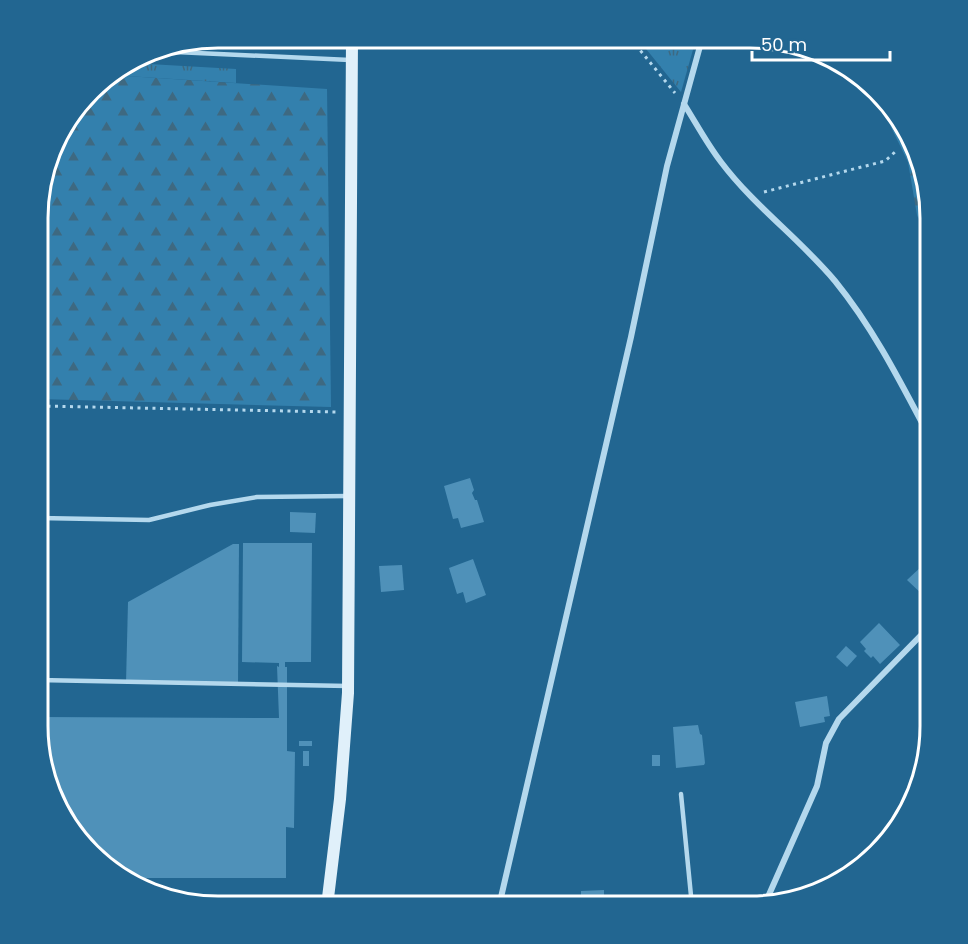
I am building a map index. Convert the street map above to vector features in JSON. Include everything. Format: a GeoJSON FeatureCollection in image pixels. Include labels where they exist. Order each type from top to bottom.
{"type":"FeatureCollection","features":[{"type":"Feature","properties":{"kind":"street"},"geometry":{"type":"LineString","coordinates":[[328,896],[340,799],[348,686],[352,48]]}},
{"type":"Feature","properties":{"kind":"street"},"geometry":{"type":"LineString","coordinates":[[501,896],[631,337],[667,166],[700,48]]}},
{"type":"Feature","properties":{"kind":"street"},"geometry":{"type":"LineString","coordinates":[[684,104],[720,162],[811,254],[858,311],[878,342],[920,420]]}},
{"type":"Feature","properties":{"kind":"street"},"geometry":{"type":"LineString","coordinates":[[769,895],[817,786],[826,743],[839,718],[920,636]]}},
{"type":"Feature","properties":{"kind":"lane"},"geometry":{"type":"LineString","coordinates":[[181,52],[352,60]]}},
{"type":"Feature","properties":{"kind":"lane"},"geometry":{"type":"LineString","coordinates":[[48,518],[149,520],[210,505],[257,497],[350,496]]}},
{"type":"Feature","properties":{"kind":"lane"},"geometry":{"type":"LineString","coordinates":[[48,680],[348,686]]}},
{"type":"Feature","properties":{"kind":"lane"},"geometry":{"type":"LineString","coordinates":[[681,794],[691,896]]}},
{"type":"Feature","properties":{"kind":"path"},"geometry":{"type":"LineString","coordinates":[[638,48],[684,104]]}},
{"type":"Feature","properties":{"kind":"path"},"geometry":{"type":"LineString","coordinates":[[755,199],[767,190],[885,161],[895,152]]}},
{"type":"Feature","properties":{"kind":"path"},"geometry":{"type":"LineString","coordinates":[[48,406],[350,411]]}},
{"type":"Feature","properties":{"kind":"green space"},"geometry":{"type":"Polygon","coordinates":[[[645,48],[693,48],[681,92],[645,48]]]}},
{"type":"Feature","properties":{"kind":"green space"},"geometry":{"type":"Polygon","coordinates":[[[147,64],[236,69],[236,83],[125,76],[147,64]]]}},
{"type":"Feature","properties":{"kind":"green space"},"geometry":{"type":"Polygon","coordinates":[[[125,76],[327,89],[331,407],[48,399],[48,218],[51,185],[61,153],[77,123],[90,106],[114,83],[125,76]]]}},
{"type":"Feature","properties":{"kind":"green space"},"geometry":{"type":"Polygon","coordinates":[[[884,113],[907,153],[914,174],[919,195],[920,222],[917,215],[908,162],[884,113]]]}},
{"type":"Feature","properties":{"kind":"building"},"geometry":{"type":"Polygon","coordinates":[[[470,478],[474,490],[472,493],[477,500],[484,522],[461,528],[458,518],[453,519],[444,486],[470,478]]]}},
{"type":"Feature","properties":{"kind":"building"},"geometry":{"type":"Polygon","coordinates":[[[290,512],[316,513],[315,533],[290,532],[290,512]]]}},
{"type":"Feature","properties":{"kind":"building"},"geometry":{"type":"Polygon","coordinates":[[[243,543],[312,543],[311,662],[285,662],[285,667],[287,667],[287,751],[295,752],[294,828],[286,827],[286,878],[143,878],[106,854],[83,830],[71,811],[61,791],[51,759],[48,717],[279,718],[277,666],[279,667],[279,663],[242,662],[243,543]]]}},
{"type":"Feature","properties":{"kind":"building"},"geometry":{"type":"Polygon","coordinates":[[[233,544],[239,544],[238,684],[126,683],[128,602],[233,544]]]}},
{"type":"Feature","properties":{"kind":"building"},"geometry":{"type":"Polygon","coordinates":[[[473,559],[486,595],[466,603],[463,592],[457,594],[449,568],[473,559]]]}},
{"type":"Feature","properties":{"kind":"building"},"geometry":{"type":"Polygon","coordinates":[[[402,565],[404,590],[381,592],[379,566],[402,565]]]}},
{"type":"Feature","properties":{"kind":"building"},"geometry":{"type":"Polygon","coordinates":[[[920,568],[920,592],[907,580],[920,568]]]}},
{"type":"Feature","properties":{"kind":"building"},"geometry":{"type":"Polygon","coordinates":[[[879,623],[900,645],[880,664],[864,651],[866,649],[860,642],[879,623]]]}},
{"type":"Feature","properties":{"kind":"building"},"geometry":{"type":"Polygon","coordinates":[[[846,646],[857,656],[847,667],[836,657],[846,646]]]}},
{"type":"Feature","properties":{"kind":"building"},"geometry":{"type":"Polygon","coordinates":[[[827,696],[830,716],[824,717],[825,722],[800,727],[795,702],[827,696]]]}},
{"type":"Feature","properties":{"kind":"building"},"geometry":{"type":"Polygon","coordinates":[[[698,725],[702,735],[704,765],[676,768],[673,727],[698,725]]]}},
{"type":"Feature","properties":{"kind":"building"},"geometry":{"type":"Polygon","coordinates":[[[299,741],[312,741],[312,746],[299,746],[299,741]]]}},
{"type":"Feature","properties":{"kind":"building"},"geometry":{"type":"Polygon","coordinates":[[[303,751],[309,751],[309,766],[303,766],[303,751]]]}},
{"type":"Feature","properties":{"kind":"building"},"geometry":{"type":"Polygon","coordinates":[[[652,755],[660,755],[660,766],[652,766],[652,755]]]}},
{"type":"Feature","properties":{"kind":"building"},"geometry":{"type":"Polygon","coordinates":[[[604,890],[604,896],[581,896],[581,891],[604,890]]]}}]}
